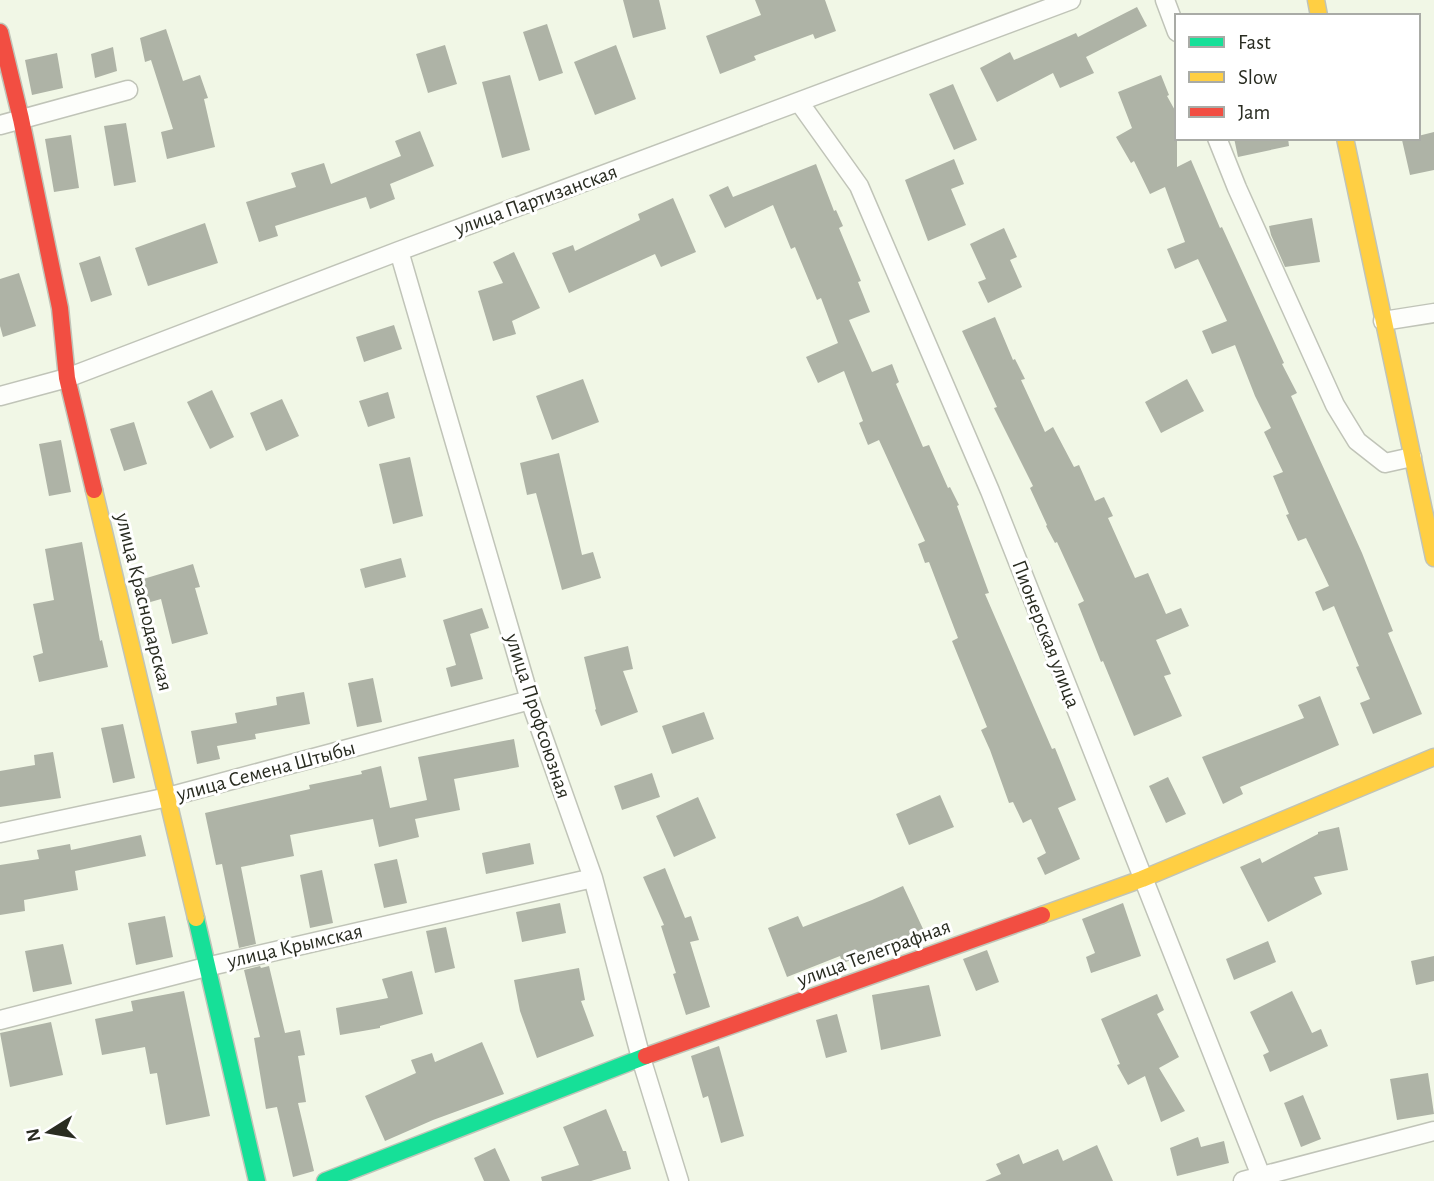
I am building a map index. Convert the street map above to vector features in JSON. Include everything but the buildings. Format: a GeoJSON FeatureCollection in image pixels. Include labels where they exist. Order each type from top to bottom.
{"type":"FeatureCollection","features":[{"type":"Feature","properties":{"kind":"street","name":"улица Партизанская"},"geometry":{"type":"LineString","coordinates":[[0,396],[68,377],[1071,0]]}},
{"type":"Feature","properties":{"kind":"street"},"geometry":{"type":"LineString","coordinates":[[1165,0],[1175,27]]}},
{"type":"Feature","properties":{"kind":"street","name":"улица Краснодарская"},"geometry":{"type":"LineString","coordinates":[[0,32],[21,119],[60,309],[68,377],[127,615],[257,1181]]}},
{"type":"Feature","properties":{"kind":"street"},"geometry":{"type":"LineString","coordinates":[[0,124],[128,90]]}},
{"type":"Feature","properties":{"kind":"street","name":"Пионерская улица"},"geometry":{"type":"LineString","coordinates":[[799,102],[859,186],[990,491],[1262,1178]]}},
{"type":"Feature","properties":{"kind":"street"},"geometry":{"type":"LineString","coordinates":[[1218,140],[1335,405],[1351,432],[1357,441],[1385,463],[1412,457]]}},
{"type":"Feature","properties":{"kind":"street"},"geometry":{"type":"LineString","coordinates":[[1345,140],[1434,558]]}},
{"type":"Feature","properties":{"kind":"street","name":"улица Профсоюзная"},"geometry":{"type":"LineString","coordinates":[[399,251],[530,700],[593,878],[641,1058],[679,1181]]}},
{"type":"Feature","properties":{"kind":"street"},"geometry":{"type":"LineString","coordinates":[[1383,321],[1434,313]]}},
{"type":"Feature","properties":{"kind":"street","name":"улица Семена Штыбы"},"geometry":{"type":"LineString","coordinates":[[0,833],[168,797],[530,700]]}},
{"type":"Feature","properties":{"kind":"street","name":"улица Телеграфная"},"geometry":{"type":"LineString","coordinates":[[325,1181],[641,1058],[1142,879],[1434,757]]}},
{"type":"Feature","properties":{"kind":"street","name":"улица Крымская"},"geometry":{"type":"LineString","coordinates":[[0,1020],[206,967],[593,878]]}},
{"type":"Feature","properties":{"kind":"street"},"geometry":{"type":"LineString","coordinates":[[1243,1181],[1434,1131]]}},
{"type":"Feature","properties":{"kind":"traffic: fast"},"geometry":{"type":"LineString","coordinates":[[196,918],[257,1181]]}},
{"type":"Feature","properties":{"kind":"traffic: fast"},"geometry":{"type":"LineString","coordinates":[[325,1181],[646,1056]]}},
{"type":"Feature","properties":{"kind":"traffic: slow"},"geometry":{"type":"LineString","coordinates":[[1316,0],[1319,14]]}},
{"type":"Feature","properties":{"kind":"traffic: slow"},"geometry":{"type":"LineString","coordinates":[[1345,140],[1434,558]]}},
{"type":"Feature","properties":{"kind":"traffic: slow"},"geometry":{"type":"LineString","coordinates":[[94,490],[196,918]]}},
{"type":"Feature","properties":{"kind":"traffic: slow"},"geometry":{"type":"LineString","coordinates":[[1042,915],[1142,879],[1434,757]]}},
{"type":"Feature","properties":{"kind":"traffic: jam"},"geometry":{"type":"LineString","coordinates":[[0,32],[60,308],[67,378],[94,490]]}},
{"type":"Feature","properties":{"kind":"traffic: jam"},"geometry":{"type":"LineString","coordinates":[[646,1056],[1042,915]]}}]}
